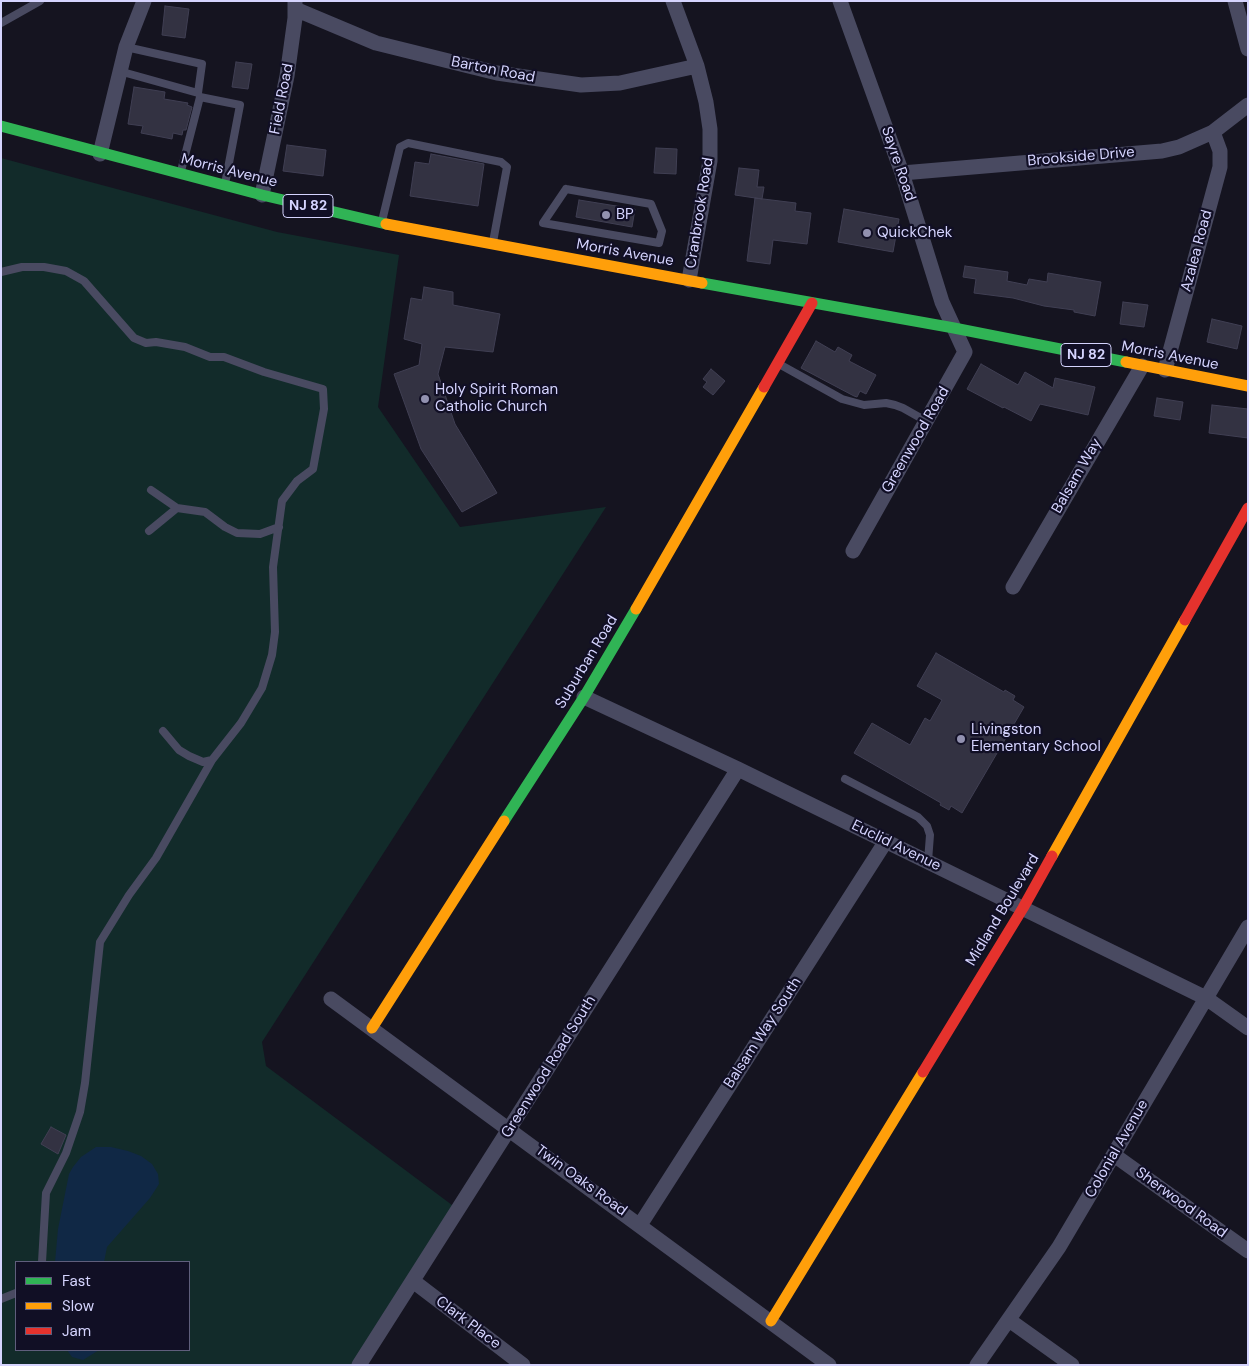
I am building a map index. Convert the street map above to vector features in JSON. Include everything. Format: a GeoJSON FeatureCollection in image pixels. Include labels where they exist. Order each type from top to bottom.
{"type":"FeatureCollection","features":[{"type":"Feature","properties":{"kind":"street"},"geometry":{"type":"LineString","coordinates":[[100,154],[119,71],[144,1]]}},
{"type":"Feature","properties":{"kind":"street","name":"Cranbrook Road"},"geometry":{"type":"LineString","coordinates":[[673,1],[697,66],[706,102],[710,129],[710,162],[689,280]]}},
{"type":"Feature","properties":{"kind":"street","name":"Sayre Road"},"geometry":{"type":"LineString","coordinates":[[840,1],[902,173],[942,302],[954,328]]}},
{"type":"Feature","properties":{"kind":"street"},"geometry":{"type":"LineString","coordinates":[[1235,1],[1248,49]]}},
{"type":"Feature","properties":{"kind":"street","name":"Barton Road"},"geometry":{"type":"LineString","coordinates":[[295,5],[376,43],[497,73],[581,85],[620,83],[697,66]]}},
{"type":"Feature","properties":{"kind":"street","name":"Field Road"},"geometry":{"type":"LineString","coordinates":[[262,196],[287,76],[295,5]]}},
{"type":"Feature","properties":{"kind":"street","name":"Brookside Drive"},"geometry":{"type":"LineString","coordinates":[[902,173],[1162,151],[1186,144],[1213,132],[1248,105]]}},
{"type":"Feature","properties":{"kind":"street","name":"Morris Avenue"},"geometry":{"type":"LineString","coordinates":[[1,126],[262,196],[381,223],[492,245],[954,328],[1248,386]]}},
{"type":"Feature","properties":{"kind":"street","name":"Azalea Road"},"geometry":{"type":"LineString","coordinates":[[1166,370],[1220,167],[1220,151],[1213,132]]}},
{"type":"Feature","properties":{"kind":"street","name":"Suburban Road"},"geometry":{"type":"LineString","coordinates":[[372,1028],[584,697],[812,303]]}},
{"type":"Feature","properties":{"kind":"street","name":"Greenwood Road"},"geometry":{"type":"LineString","coordinates":[[853,551],[965,352],[954,328]]}},
{"type":"Feature","properties":{"kind":"street","name":"Balsam Way"},"geometry":{"type":"LineString","coordinates":[[1012,587],[1142,366]]}},
{"type":"Feature","properties":{"kind":"street","name":"Midland Boulevard"},"geometry":{"type":"LineString","coordinates":[[771,1321],[1023,908],[1248,508]]}},
{"type":"Feature","properties":{"kind":"street","name":"Euclid Avenue"},"geometry":{"type":"LineString","coordinates":[[584,697],[738,768],[1206,998],[1248,1028]]}},
{"type":"Feature","properties":{"kind":"street","name":"Greenwood Road South"},"geometry":{"type":"LineString","coordinates":[[359,1365],[738,768]]}},
{"type":"Feature","properties":{"kind":"street","name":"Balsam Way South"},"geometry":{"type":"LineString","coordinates":[[640,1225],[886,841]]}},
{"type":"Feature","properties":{"kind":"street","name":"Colonial Avenue"},"geometry":{"type":"LineString","coordinates":[[977,1365],[1059,1247],[1248,927]]}},
{"type":"Feature","properties":{"kind":"street","name":"Twin Oaks Road"},"geometry":{"type":"LineString","coordinates":[[331,999],[829,1365]]}},
{"type":"Feature","properties":{"kind":"street","name":"Sherwood Road"},"geometry":{"type":"LineString","coordinates":[[1114,1155],[1248,1251]]}},
{"type":"Feature","properties":{"kind":"street","name":"Clark Place"},"geometry":{"type":"LineString","coordinates":[[413,1281],[523,1365]]}},
{"type":"Feature","properties":{"kind":"street"},"geometry":{"type":"LineString","coordinates":[[1009,1320],[1072,1365]]}},
{"type":"Feature","properties":{"kind":"lane"},"geometry":{"type":"LineString","coordinates":[[1,23],[40,1]]}},
{"type":"Feature","properties":{"kind":"lane"},"geometry":{"type":"LineString","coordinates":[[126,47],[202,64],[199,95],[180,174]]}},
{"type":"Feature","properties":{"kind":"lane"},"geometry":{"type":"LineString","coordinates":[[119,71],[199,95],[240,104],[224,186]]}},
{"type":"Feature","properties":{"kind":"lane"},"geometry":{"type":"LineString","coordinates":[[381,223],[400,147],[408,143],[502,162],[508,167],[492,245]]}},
{"type":"Feature","properties":{"kind":"lane"},"geometry":{"type":"LineString","coordinates":[[566,189],[651,204],[662,231],[659,243],[624,237],[543,223],[566,189]]}},
{"type":"Feature","properties":{"kind":"lane"},"geometry":{"type":"LineString","coordinates":[[1,272],[22,266],[66,271],[84,281],[134,338],[146,343],[156,342],[185,347],[210,357],[224,357],[264,372],[323,389],[324,409],[313,469],[297,481],[282,501],[273,567],[275,632],[272,655],[262,688],[241,723],[212,760],[156,858],[129,895],[100,942],[85,1083],[80,1112],[66,1153],[46,1193],[42,1261]]}},
{"type":"Feature","properties":{"kind":"lane"},"geometry":{"type":"LineString","coordinates":[[778,363],[842,399],[864,405],[878,403],[895,405],[926,421]]}},
{"type":"Feature","properties":{"kind":"lane"},"geometry":{"type":"LineString","coordinates":[[151,490],[176,508],[205,512],[225,527],[237,533],[260,534],[279,528]]}},
{"type":"Feature","properties":{"kind":"lane"},"geometry":{"type":"LineString","coordinates":[[149,531],[176,508]]}},
{"type":"Feature","properties":{"kind":"lane"},"geometry":{"type":"LineString","coordinates":[[163,731],[179,750],[188,756],[203,762],[212,760]]}},
{"type":"Feature","properties":{"kind":"lane"},"geometry":{"type":"LineString","coordinates":[[845,779],[918,817],[927,826],[930,835],[928,861]]}},
{"type":"Feature","properties":{"kind":"lane"},"geometry":{"type":"LineString","coordinates":[[1,1299],[15,1293]]}},
{"type":"Feature","properties":{"kind":"green space"},"geometry":{"type":"Polygon","coordinates":[[[1,158],[277,232],[399,255],[378,407],[460,527],[606,507],[262,1042],[266,1066],[456,1208],[358,1365],[1,1365],[1,158]]]}},
{"type":"Feature","properties":{"kind":"water"},"geometry":{"type":"Polygon","coordinates":[[[96,1147],[111,1147],[128,1151],[141,1156],[152,1164],[158,1174],[159,1184],[150,1198],[107,1247],[104,1261],[55,1261],[58,1229],[69,1174],[81,1157],[96,1147]]]}},
{"type":"Feature","properties":{"kind":"water"},"geometry":{"type":"Polygon","coordinates":[[[68,1351],[97,1351],[83,1360],[72,1357],[68,1351]]]}},
{"type":"Feature","properties":{"kind":"building"},"geometry":{"type":"Polygon","coordinates":[[[165,6],[189,9],[185,38],[162,35],[165,6]]]}},
{"type":"Feature","properties":{"kind":"building"},"geometry":{"type":"Polygon","coordinates":[[[236,62],[252,64],[248,89],[232,87],[236,62]]]}},
{"type":"Feature","properties":{"kind":"building"},"geometry":{"type":"Polygon","coordinates":[[[134,87],[165,92],[164,99],[188,103],[187,105],[192,107],[186,130],[183,130],[182,135],[173,133],[172,139],[141,133],[143,126],[128,124],[134,87]]]}},
{"type":"Feature","properties":{"kind":"building"},"geometry":{"type":"Polygon","coordinates":[[[287,145],[326,150],[323,176],[283,171],[287,145]]]}},
{"type":"Feature","properties":{"kind":"building"},"geometry":{"type":"Polygon","coordinates":[[[656,148],[677,149],[676,174],[654,173],[656,148]]]}},
{"type":"Feature","properties":{"kind":"building"},"geometry":{"type":"Polygon","coordinates":[[[431,154],[484,164],[478,206],[410,196],[415,162],[429,164],[431,154]]]}},
{"type":"Feature","properties":{"kind":"building"},"geometry":{"type":"Polygon","coordinates":[[[739,168],[759,170],[757,187],[764,187],[762,199],[735,195],[739,168]]]}},
{"type":"Feature","properties":{"kind":"building"},"geometry":{"type":"Polygon","coordinates":[[[755,198],[796,203],[795,211],[811,213],[807,244],[773,240],[770,264],[747,261],[755,198]]]}},
{"type":"Feature","properties":{"kind":"building"},"geometry":{"type":"Polygon","coordinates":[[[579,200],[635,209],[632,227],[576,217],[579,200]]]}},
{"type":"Feature","properties":{"kind":"building"},"geometry":{"type":"Polygon","coordinates":[[[844,209],[899,219],[893,252],[838,242],[844,209]]]}},
{"type":"Feature","properties":{"kind":"building"},"geometry":{"type":"Polygon","coordinates":[[[965,266],[1008,272],[1007,281],[1027,285],[1029,279],[1047,282],[1048,273],[1101,282],[1095,316],[1013,298],[974,293],[976,279],[963,277],[965,266]]]}},
{"type":"Feature","properties":{"kind":"building","name":"Holy Spirit Roman Catholic Church"},"geometry":{"type":"Polygon","coordinates":[[[424,287],[453,292],[453,305],[500,314],[493,352],[445,347],[438,374],[455,424],[497,493],[462,512],[421,449],[394,374],[419,365],[422,344],[404,339],[411,298],[422,300],[424,287]]]}},
{"type":"Feature","properties":{"kind":"building"},"geometry":{"type":"Polygon","coordinates":[[[1123,302],[1148,305],[1144,327],[1120,324],[1123,302]]]}},
{"type":"Feature","properties":{"kind":"building"},"geometry":{"type":"Polygon","coordinates":[[[1212,319],[1242,326],[1237,349],[1207,342],[1212,319]]]}},
{"type":"Feature","properties":{"kind":"building"},"geometry":{"type":"Polygon","coordinates":[[[816,341],[835,352],[838,347],[852,355],[849,361],[876,375],[866,394],[860,391],[857,397],[854,396],[801,368],[816,341]]]}},
{"type":"Feature","properties":{"kind":"building"},"geometry":{"type":"Polygon","coordinates":[[[981,364],[1018,385],[1025,372],[1053,388],[1055,378],[1095,387],[1088,415],[1040,404],[1031,421],[1003,408],[967,389],[981,364]]]}},
{"type":"Feature","properties":{"kind":"building"},"geometry":{"type":"Polygon","coordinates":[[[711,369],[725,381],[713,395],[703,387],[707,382],[703,379],[711,369]]]}},
{"type":"Feature","properties":{"kind":"building"},"geometry":{"type":"Polygon","coordinates":[[[1157,398],[1183,402],[1180,420],[1154,416],[1157,398]]]}},
{"type":"Feature","properties":{"kind":"building"},"geometry":{"type":"Polygon","coordinates":[[[1212,405],[1248,409],[1248,438],[1209,433],[1212,405]]]}},
{"type":"Feature","properties":{"kind":"building","name":"Livingston Elementary School"},"geometry":{"type":"Polygon","coordinates":[[[936,653],[1004,692],[1005,690],[1015,696],[1013,700],[1024,707],[962,813],[951,806],[949,810],[940,805],[941,803],[854,753],[872,723],[910,745],[925,718],[930,721],[942,700],[917,686],[936,653]]]}},
{"type":"Feature","properties":{"kind":"building"},"geometry":{"type":"Polygon","coordinates":[[[51,1127],[66,1135],[58,1154],[41,1144],[51,1127]]]}},
{"type":"Feature","properties":{"kind":"traffic: fast"},"geometry":{"type":"LineString","coordinates":[[1,126],[262,195],[386,224]]}},
{"type":"Feature","properties":{"kind":"traffic: fast"},"geometry":{"type":"LineString","coordinates":[[702,283],[954,328],[1126,362]]}},
{"type":"Feature","properties":{"kind":"traffic: fast"},"geometry":{"type":"LineString","coordinates":[[504,821],[584,697],[636,609]]}},
{"type":"Feature","properties":{"kind":"traffic: slow"},"geometry":{"type":"LineString","coordinates":[[386,224],[702,283]]}},
{"type":"Feature","properties":{"kind":"traffic: slow"},"geometry":{"type":"LineString","coordinates":[[1126,362],[1248,386]]}},
{"type":"Feature","properties":{"kind":"traffic: slow"},"geometry":{"type":"LineString","coordinates":[[636,609],[764,387]]}},
{"type":"Feature","properties":{"kind":"traffic: slow"},"geometry":{"type":"LineString","coordinates":[[1052,856],[1185,620]]}},
{"type":"Feature","properties":{"kind":"traffic: slow"},"geometry":{"type":"LineString","coordinates":[[372,1028],[504,821]]}},
{"type":"Feature","properties":{"kind":"traffic: slow"},"geometry":{"type":"LineString","coordinates":[[771,1321],[923,1072]]}},
{"type":"Feature","properties":{"kind":"traffic: jam"},"geometry":{"type":"LineString","coordinates":[[764,387],[812,303]]}},
{"type":"Feature","properties":{"kind":"traffic: jam"},"geometry":{"type":"LineString","coordinates":[[1185,620],[1248,508]]}},
{"type":"Feature","properties":{"kind":"traffic: jam"},"geometry":{"type":"LineString","coordinates":[[923,1072],[1023,908],[1052,856]]}},
{"type":"Feature","properties":{"kind":"place","name":"BP"},"geometry":{"type":"Point","coordinates":[606,215]}},
{"type":"Feature","properties":{"kind":"place","name":"QuickChek"},"geometry":{"type":"Point","coordinates":[867,233]}},
{"type":"Feature","properties":{"kind":"place","name":"Holy Spirit Roman Catholic Church"},"geometry":{"type":"Point","coordinates":[425,399]}},
{"type":"Feature","properties":{"kind":"place","name":"Livingston Elementary School"},"geometry":{"type":"Point","coordinates":[961,739]}}]}
